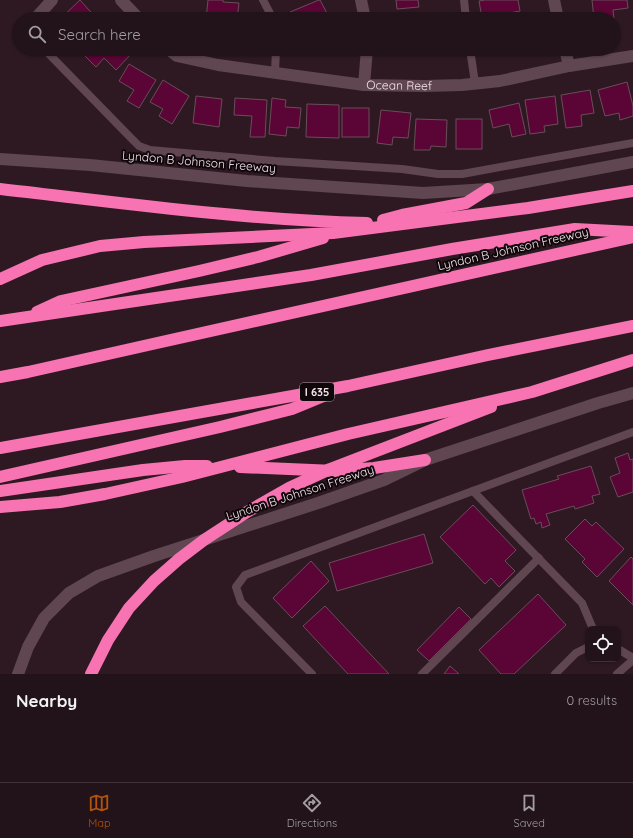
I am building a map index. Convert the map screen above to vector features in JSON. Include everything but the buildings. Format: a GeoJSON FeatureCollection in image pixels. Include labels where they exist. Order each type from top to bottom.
{"type":"FeatureCollection","features":[{"type":"Feature","properties":{"kind":"highway"},"geometry":{"type":"LineString","coordinates":[[0,189],[145,207],[380,225]]}},
{"type":"Feature","properties":{"kind":"highway"},"geometry":{"type":"LineString","coordinates":[[25,317],[60,301],[258,257],[402,215],[466,203],[488,189]]}},
{"type":"Feature","properties":{"kind":"highway"},"geometry":{"type":"LineString","coordinates":[[0,279],[42,260],[100,246],[144,242],[333,233],[380,225],[413,223],[571,202],[633,191]]}},
{"type":"Feature","properties":{"kind":"highway"},"geometry":{"type":"LineString","coordinates":[[0,321],[311,275],[452,249],[575,230],[633,232]]}},
{"type":"Feature","properties":{"kind":"highway","name":"Lyndon B Johnson Freeway"},"geometry":{"type":"LineString","coordinates":[[0,376],[28,372],[633,237]]}},
{"type":"Feature","properties":{"kind":"highway","name":"I 635"},"geometry":{"type":"LineString","coordinates":[[0,448],[348,386],[488,355],[633,326]]}},
{"type":"Feature","properties":{"kind":"highway"},"geometry":{"type":"LineString","coordinates":[[91,674],[112,634],[129,608],[154,581],[204,540],[247,512],[289,488],[330,469],[532,392],[633,360]]}},
{"type":"Feature","properties":{"kind":"highway"},"geometry":{"type":"LineString","coordinates":[[0,477],[220,427],[292,409],[348,386]]}},
{"type":"Feature","properties":{"kind":"highway"},"geometry":{"type":"LineString","coordinates":[[0,507],[60,502],[105,494],[182,477],[348,434],[532,392]]}},
{"type":"Feature","properties":{"kind":"highway"},"geometry":{"type":"LineString","coordinates":[[0,491],[143,470],[185,466],[257,467],[335,471],[374,468],[425,460]]}},
{"type":"Feature","properties":{"kind":"main road"},"geometry":{"type":"LineString","coordinates":[[41,12],[52,0]]}},
{"type":"Feature","properties":{"kind":"main road"},"geometry":{"type":"LineString","coordinates":[[121,0],[132,12]]}},
{"type":"Feature","properties":{"kind":"main road"},"geometry":{"type":"LineString","coordinates":[[361,0],[364,12]]}},
{"type":"Feature","properties":{"kind":"main road"},"geometry":{"type":"LineString","coordinates":[[554,0],[557,12]]}},
{"type":"Feature","properties":{"kind":"main road","name":"Ocean Reef"},"geometry":{"type":"LineString","coordinates":[[177,56],[218,65],[364,84],[425,86],[500,81],[569,66],[633,56]]}},
{"type":"Feature","properties":{"kind":"main road"},"geometry":{"type":"LineString","coordinates":[[364,84],[366,56]]}},
{"type":"Feature","properties":{"kind":"main road"},"geometry":{"type":"LineString","coordinates":[[567,56],[569,66]]}},
{"type":"Feature","properties":{"kind":"main road","name":"Lyndon B Johnson Freeway"},"geometry":{"type":"LineString","coordinates":[[0,158],[90,165],[247,181],[423,193],[488,189],[633,162]]}},
{"type":"Feature","properties":{"kind":"main road","name":"Lyndon B Johnson Freeway"},"geometry":{"type":"LineString","coordinates":[[18,674],[28,647],[44,618],[69,593],[98,576],[377,482],[425,460],[591,405],[633,393]]}},
{"type":"Feature","properties":{"kind":"lane"},"geometry":{"type":"LineString","coordinates":[[263,0],[270,12]]}},
{"type":"Feature","properties":{"kind":"lane"},"geometry":{"type":"LineString","coordinates":[[464,0],[465,12]]}},
{"type":"Feature","properties":{"kind":"lane"},"geometry":{"type":"LineString","coordinates":[[51,56],[139,146],[150,150],[275,161],[402,169],[438,174],[462,174],[633,142]]}},
{"type":"Feature","properties":{"kind":"lane"},"geometry":{"type":"LineString","coordinates":[[274,72],[275,56]]}},
{"type":"Feature","properties":{"kind":"lane"},"geometry":{"type":"LineString","coordinates":[[471,56],[475,83]]}},
{"type":"Feature","properties":{"kind":"lane"},"geometry":{"type":"LineString","coordinates":[[312,674],[241,602],[236,587],[245,574],[633,432]]}},
{"type":"Feature","properties":{"kind":"lane"},"geometry":{"type":"LineString","coordinates":[[473,491],[582,603],[592,626]]}},
{"type":"Feature","properties":{"kind":"lane"},"geometry":{"type":"LineString","coordinates":[[422,674],[539,558]]}},
{"type":"Feature","properties":{"kind":"lane"},"geometry":{"type":"LineString","coordinates":[[555,674],[576,653],[585,649]]}},
{"type":"Feature","properties":{"kind":"lane"},"geometry":{"type":"LineString","coordinates":[[617,674],[633,659],[621,650]]}}]}
